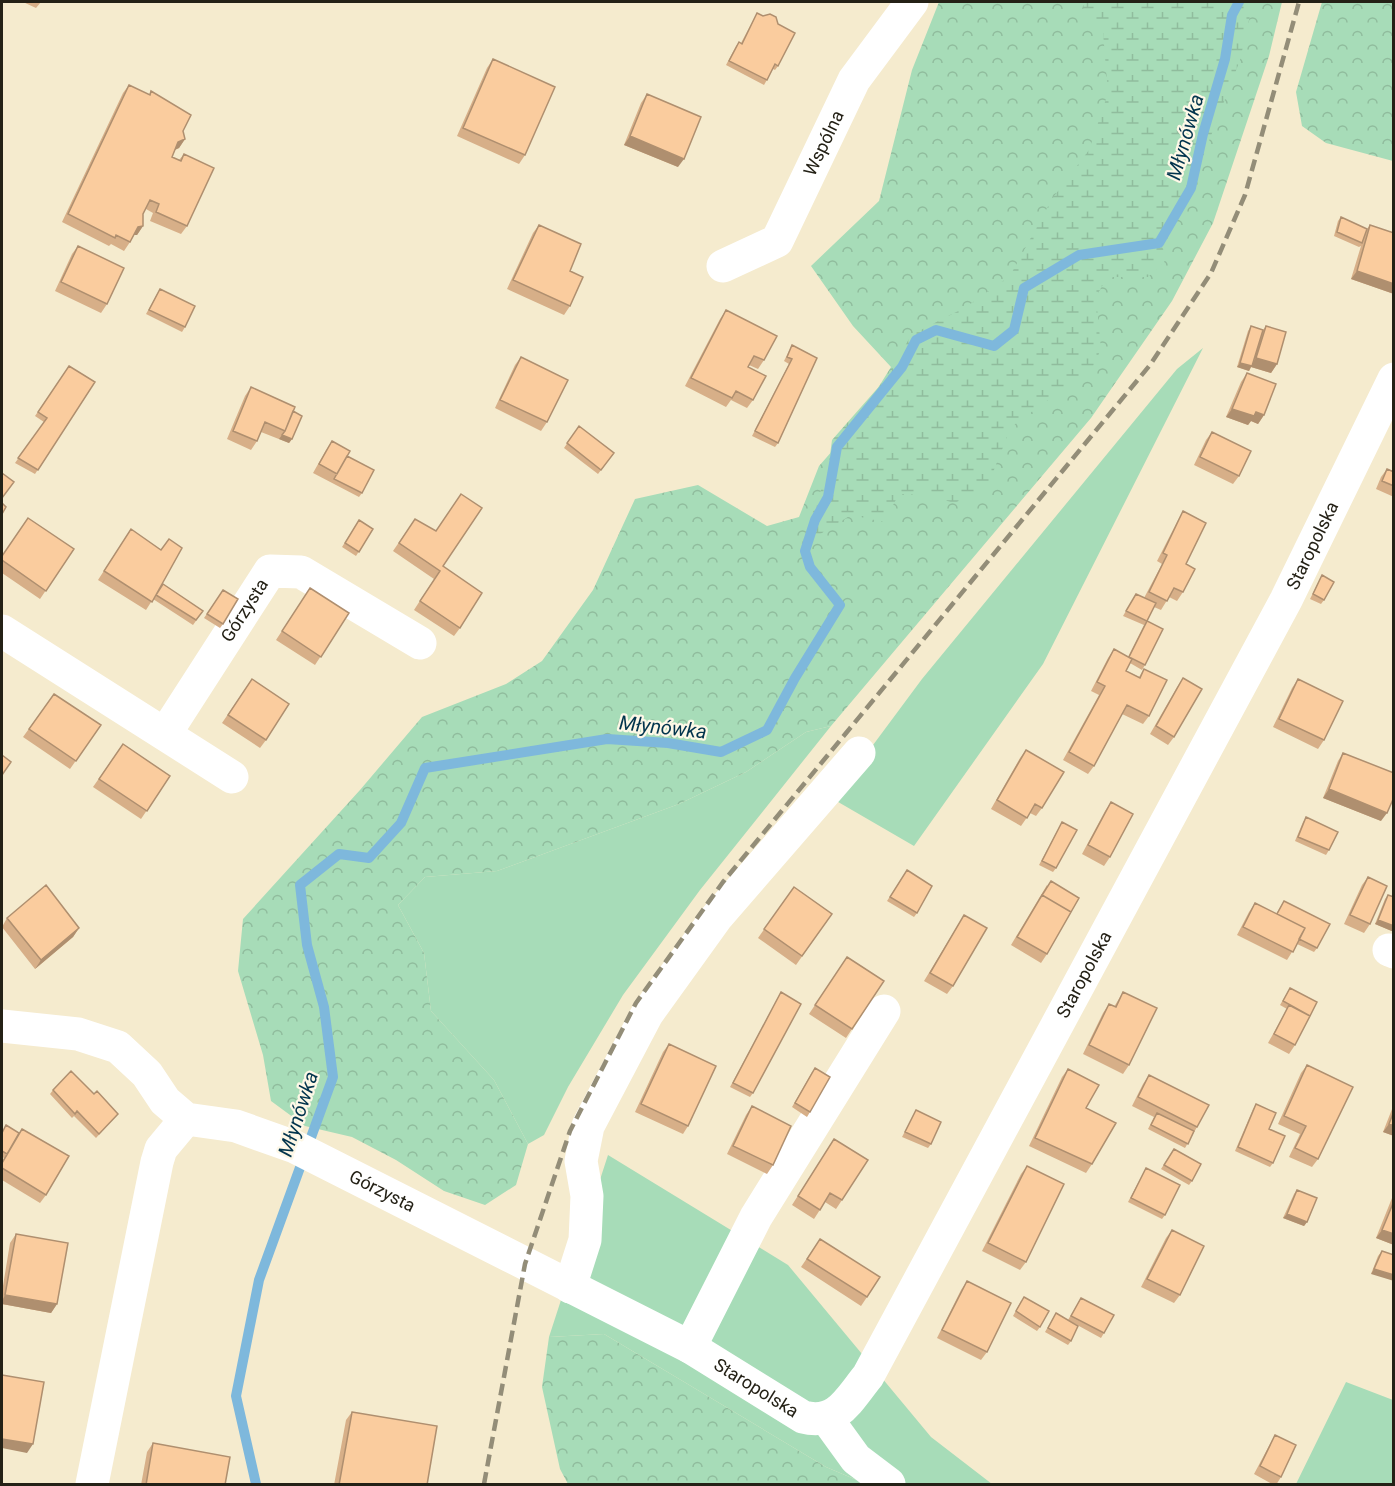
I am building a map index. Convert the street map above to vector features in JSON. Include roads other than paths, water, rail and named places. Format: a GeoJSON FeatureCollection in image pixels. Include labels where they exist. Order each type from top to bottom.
{"type":"FeatureCollection","features":[{"type":"Feature","properties":{"kind":"street","name":"Wspólna"},"geometry":{"type":"LineString","coordinates":[[723,266],[777,241],[854,80],[912,2]]}},
{"type":"Feature","properties":{"kind":"street","name":"Staropolska"},"geometry":{"type":"LineString","coordinates":[[570,1287],[690,1347],[803,1417],[826,1419],[840,1410],[868,1376],[1286,600],[1394,379]]}},
{"type":"Feature","properties":{"kind":"street","name":"Górzysta"},"geometry":{"type":"LineString","coordinates":[[165,734],[270,571],[301,572],[420,644]]}},
{"type":"Feature","properties":{"kind":"street"},"geometry":{"type":"LineString","coordinates":[[2,631],[232,777]]}},
{"type":"Feature","properties":{"kind":"street"},"geometry":{"type":"LineString","coordinates":[[570,1287],[585,1240],[587,1196],[580,1161],[588,1126],[641,1024],[716,918],[854,758]]}},
{"type":"Feature","properties":{"kind":"street"},"geometry":{"type":"LineString","coordinates":[[690,1347],[756,1217],[884,1011]]}},
{"type":"Feature","properties":{"kind":"street"},"geometry":{"type":"LineString","coordinates":[[2,1026],[78,1034],[118,1047],[147,1074],[165,1101],[186,1119],[161,1149],[157,1162],[92,1485]]}},
{"type":"Feature","properties":{"kind":"street","name":"Górzysta"},"geometry":{"type":"LineString","coordinates":[[186,1119],[236,1126],[309,1153],[570,1287]]}},
{"type":"Feature","properties":{"kind":"street"},"geometry":{"type":"LineString","coordinates":[[826,1419],[856,1459],[889,1485]]}},
{"type":"Feature","properties":{"kind":"waterway","name":"Młynówka"},"geometry":{"type":"LineString","coordinates":[[256,1484],[236,1396],[259,1280],[333,1077],[324,1007],[307,945],[300,885],[339,854],[369,858],[401,823],[425,768],[607,739],[668,743],[721,752],[767,730],[795,678],[840,605],[810,567],[805,551],[815,520],[828,497],[837,447],[902,367],[916,340],[936,330],[994,346],[1014,330],[1024,288],[1079,255],[1159,243],[1191,188],[1203,134],[1225,59],[1232,15],[1239,2]]}},
{"type":"Feature","properties":{"kind":"railway"},"geometry":{"type":"LineString","coordinates":[[484,1484],[525,1264],[570,1131],[636,1003],[723,882],[1150,365],[1211,273],[1245,195],[1299,2]]}}]}
